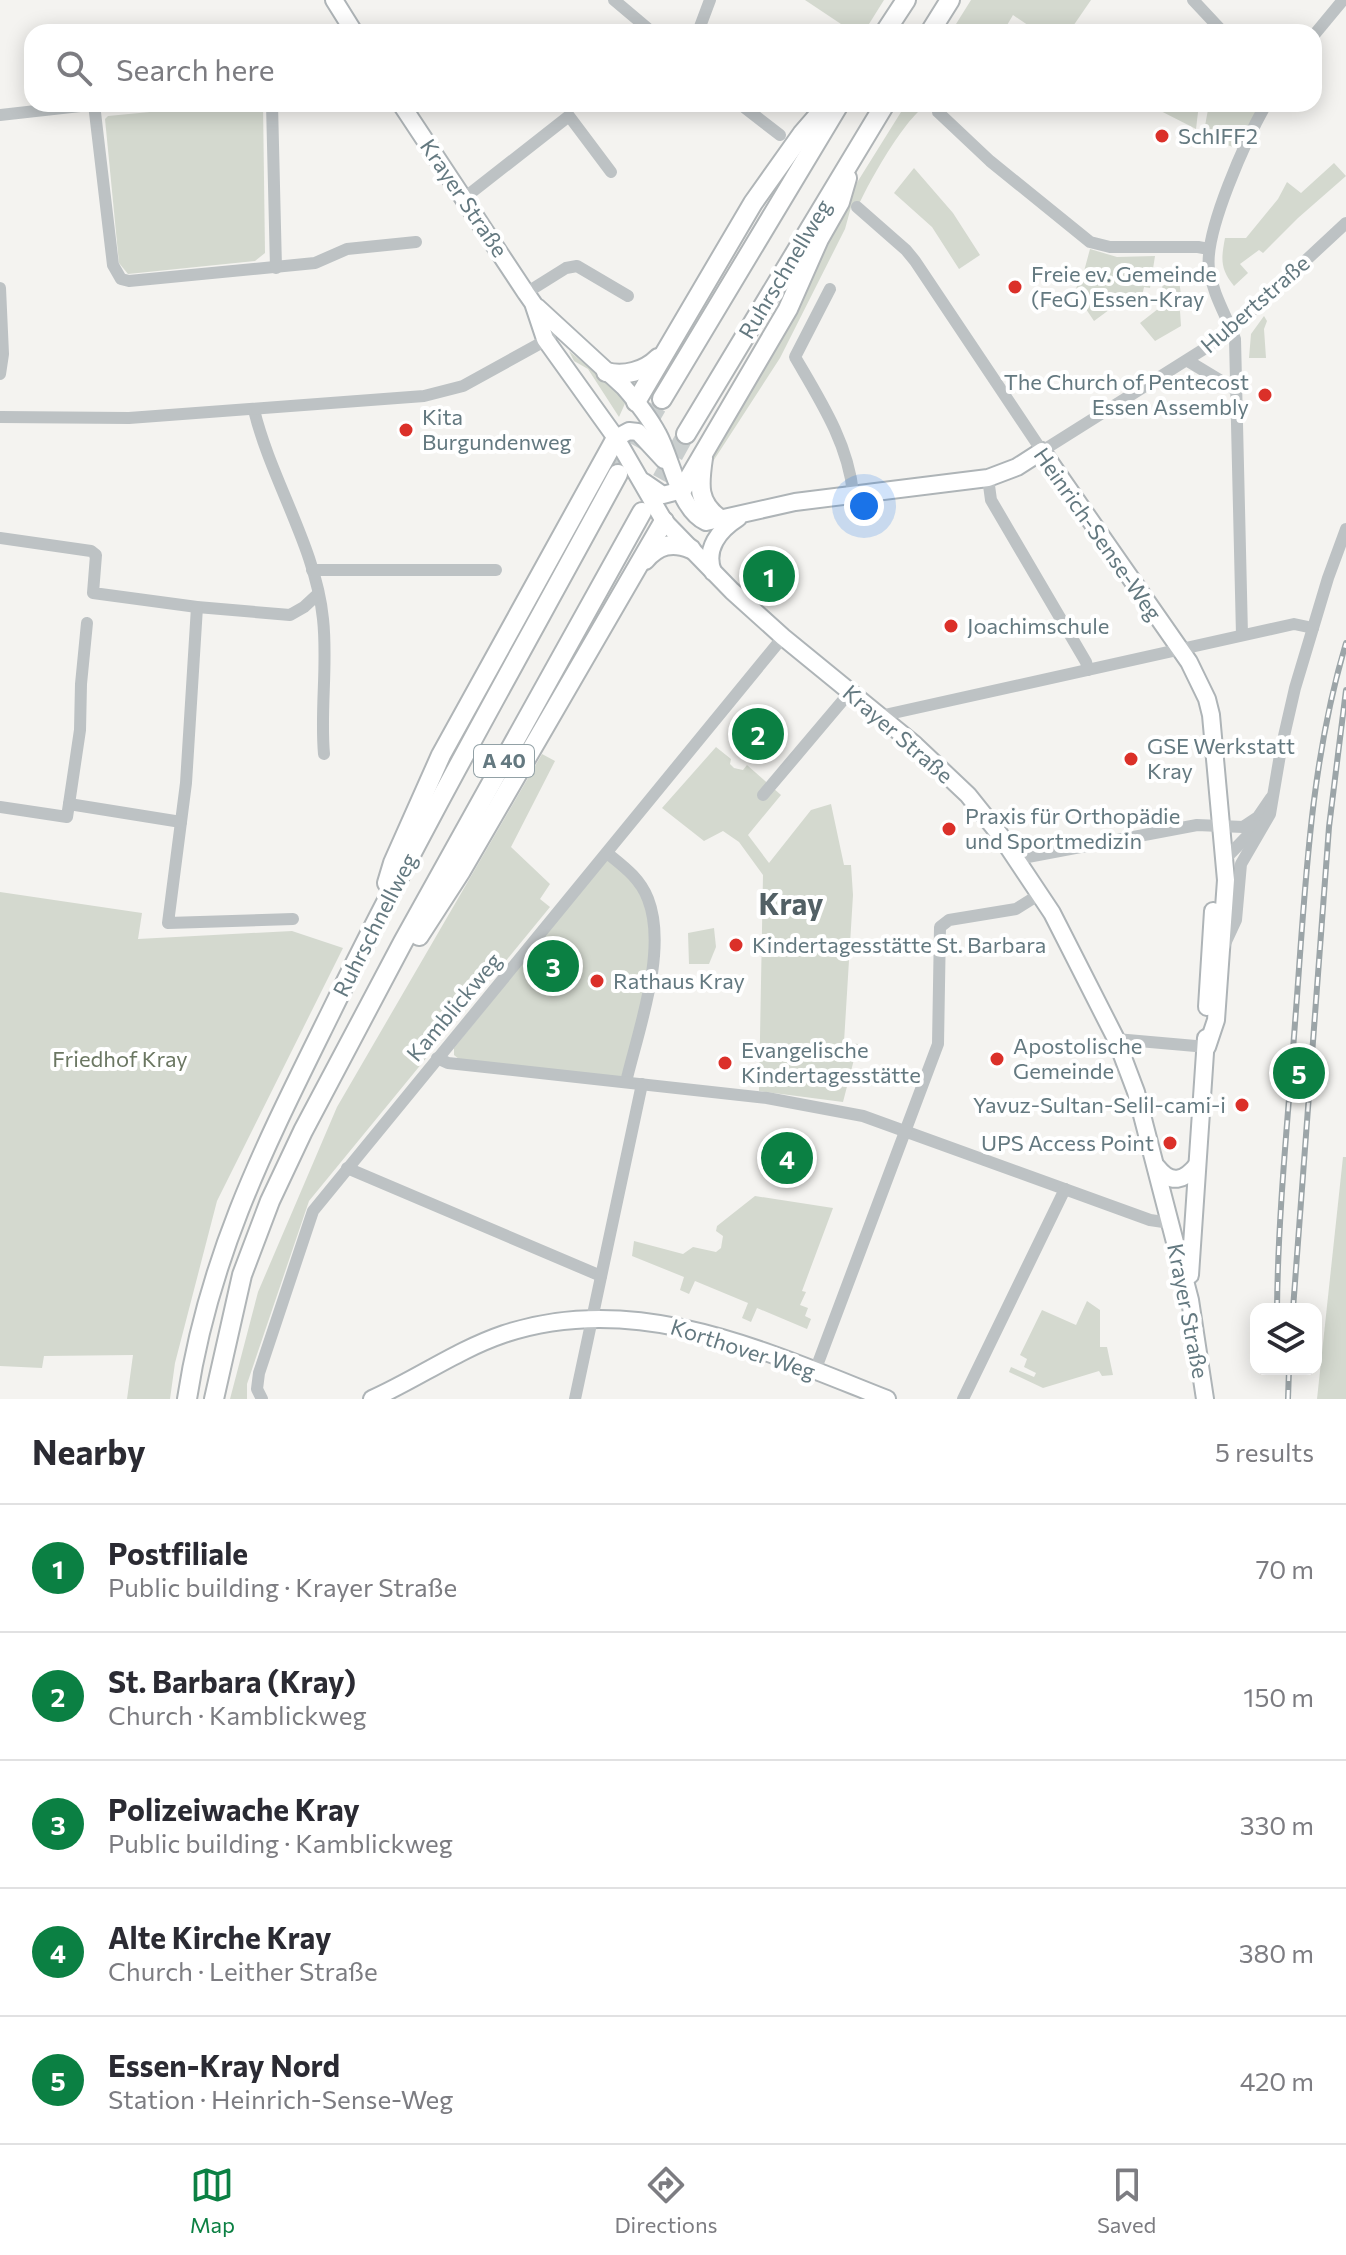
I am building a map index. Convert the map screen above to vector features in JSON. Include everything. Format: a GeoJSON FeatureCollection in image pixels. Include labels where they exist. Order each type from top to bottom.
{"type":"FeatureCollection","features":[{"type":"Feature","properties":{"kind":"highway"},"geometry":{"type":"LineString","coordinates":[[890,24],[906,0]]}},
{"type":"Feature","properties":{"kind":"highway"},"geometry":{"type":"LineString","coordinates":[[935,24],[950,0]]}},
{"type":"Feature","properties":{"kind":"highway"},"geometry":{"type":"LineString","coordinates":[[636,402],[753,203],[821,112]]}},
{"type":"Feature","properties":{"kind":"highway","name":"Ruhrschnellweg"},"geometry":{"type":"LineString","coordinates":[[662,399],[835,112]]}},
{"type":"Feature","properties":{"kind":"highway","name":"Ruhrschnellweg"},"geometry":{"type":"LineString","coordinates":[[686,434],[880,112]]}},
{"type":"Feature","properties":{"kind":"highway"},"geometry":{"type":"LineString","coordinates":[[682,490],[788,309],[819,239],[840,202],[855,152]]}},
{"type":"Feature","properties":{"kind":"highway"},"geometry":{"type":"LineString","coordinates":[[606,372],[618,374],[641,370],[665,350]]}},
{"type":"Feature","properties":{"kind":"highway"},"geometry":{"type":"LineString","coordinates":[[374,924],[393,863],[441,755],[616,438]]}},
{"type":"Feature","properties":{"kind":"highway"},"geometry":{"type":"LineString","coordinates":[[705,450],[700,481],[703,497],[709,511],[720,519]]}},
{"type":"Feature","properties":{"kind":"highway","name":"Ruhrschnellweg"},"geometry":{"type":"LineString","coordinates":[[187,1399],[204,1311],[232,1222],[258,1161],[374,924],[618,474]]}},
{"type":"Feature","properties":{"kind":"highway","name":"Ruhrschnellweg"},"geometry":{"type":"LineString","coordinates":[[214,1399],[232,1314],[255,1237],[303,1131],[366,1010],[642,512]]}},
{"type":"Feature","properties":{"kind":"highway"},"geometry":{"type":"LineString","coordinates":[[366,1010],[461,871],[664,521]]}},
{"type":"Feature","properties":{"kind":"highway"},"geometry":{"type":"LineString","coordinates":[[631,578],[651,553],[660,547],[674,544],[691,549]]}},
{"type":"Feature","properties":{"kind":"main road"},"geometry":{"type":"LineString","coordinates":[[334,0],[349,24]]}},
{"type":"Feature","properties":{"kind":"main road","name":"Krayer Straße"},"geometry":{"type":"LineString","coordinates":[[406,112],[530,298],[636,402],[667,450],[682,490]]}},
{"type":"Feature","properties":{"kind":"main road","name":"Krayer Straße"},"geometry":{"type":"LineString","coordinates":[[530,298],[545,339],[616,438],[664,521],[783,637],[922,751],[968,795],[1040,894],[1064,934],[1116,1039],[1136,1092],[1175,1228],[1205,1399]]}},
{"type":"Feature","properties":{"kind":"main road"},"geometry":{"type":"LineString","coordinates":[[616,438],[636,402]]}},
{"type":"Feature","properties":{"kind":"main road"},"geometry":{"type":"LineString","coordinates":[[616,438],[629,431],[640,433],[672,470]]}},
{"type":"Feature","properties":{"kind":"main road","name":"Hubertstraße"},"geometry":{"type":"LineString","coordinates":[[720,519],[853,493],[988,478],[1004,473],[1042,451]]}},
{"type":"Feature","properties":{"kind":"main road","name":"Heinrich-Sense-Weg"},"geometry":{"type":"LineString","coordinates":[[1042,451],[1192,666],[1211,715],[1226,880],[1216,1024],[1207,1047]]}},
{"type":"Feature","properties":{"kind":"main road"},"geometry":{"type":"LineString","coordinates":[[643,482],[663,495],[682,490]]}},
{"type":"Feature","properties":{"kind":"main road"},"geometry":{"type":"LineString","coordinates":[[682,490],[695,516],[708,522],[720,519]]}},
{"type":"Feature","properties":{"kind":"main road"},"geometry":{"type":"LineString","coordinates":[[664,521],[682,490]]}},
{"type":"Feature","properties":{"kind":"main road"},"geometry":{"type":"LineString","coordinates":[[713,572],[709,558],[716,538],[726,526],[746,513]]}},
{"type":"Feature","properties":{"kind":"main road","name":"Heinrich-Sense-Weg"},"geometry":{"type":"LineString","coordinates":[[1190,1300],[1216,876],[1225,859]]}},
{"type":"Feature","properties":{"kind":"main road"},"geometry":{"type":"LineString","coordinates":[[1156,1165],[1166,1176],[1177,1180],[1187,1176],[1197,1165]]}},
{"type":"Feature","properties":{"kind":"main road","name":"Heinrich-Sense-Weg"},"geometry":{"type":"LineString","coordinates":[[1175,1228],[1197,1165]]}},
{"type":"Feature","properties":{"kind":"main road","name":"Korthover Weg"},"geometry":{"type":"LineString","coordinates":[[372,1399],[501,1335],[544,1324],[592,1318],[645,1320],[706,1333],[887,1399]]}},
{"type":"Feature","properties":{"kind":"street"},"geometry":{"type":"LineString","coordinates":[[614,0],[642,24]]}},
{"type":"Feature","properties":{"kind":"street"},"geometry":{"type":"LineString","coordinates":[[701,24],[710,0]]}},
{"type":"Feature","properties":{"kind":"street"},"geometry":{"type":"LineString","coordinates":[[1193,0],[1216,24]]}},
{"type":"Feature","properties":{"kind":"street"},"geometry":{"type":"LineString","coordinates":[[1322,25],[1343,0]]}},
{"type":"Feature","properties":{"kind":"street"},"geometry":{"type":"LineString","coordinates":[[0,115],[26,112]]}},
{"type":"Feature","properties":{"kind":"street"},"geometry":{"type":"LineString","coordinates":[[97,112],[113,265],[121,279],[129,281],[276,268],[315,263],[347,249],[416,242]]}},
{"type":"Feature","properties":{"kind":"street"},"geometry":{"type":"LineString","coordinates":[[272,112],[276,268]]}},
{"type":"Feature","properties":{"kind":"street"},"geometry":{"type":"LineString","coordinates":[[750,112],[780,135]]}},
{"type":"Feature","properties":{"kind":"street"},"geometry":{"type":"LineString","coordinates":[[938,112],[990,161],[1090,242],[1110,247],[1209,249]]}},
{"type":"Feature","properties":{"kind":"street"},"geometry":{"type":"LineString","coordinates":[[1242,635],[1235,339],[1216,300],[1209,267],[1209,249],[1241,155],[1262,112]]}},
{"type":"Feature","properties":{"kind":"street"},"geometry":{"type":"LineString","coordinates":[[463,199],[569,116],[611,172]]}},
{"type":"Feature","properties":{"kind":"street","name":"Heinrich-Sense-Weg"},"geometry":{"type":"LineString","coordinates":[[857,207],[915,261],[1042,451]]}},
{"type":"Feature","properties":{"kind":"street","name":"Hubertstraße"},"geometry":{"type":"LineString","coordinates":[[1042,451],[1188,361],[1231,328],[1346,224]]}},
{"type":"Feature","properties":{"kind":"street"},"geometry":{"type":"LineString","coordinates":[[530,298],[566,268],[577,266],[628,296]]}},
{"type":"Feature","properties":{"kind":"street"},"geometry":{"type":"LineString","coordinates":[[0,288],[3,354],[0,374]]}},
{"type":"Feature","properties":{"kind":"street"},"geometry":{"type":"LineString","coordinates":[[830,289],[795,357],[842,445],[851,471],[853,493]]}},
{"type":"Feature","properties":{"kind":"street"},"geometry":{"type":"LineString","coordinates":[[0,417],[111,419],[438,393],[463,386],[545,339],[563,333]]}},
{"type":"Feature","properties":{"kind":"street"},"geometry":{"type":"LineString","coordinates":[[1188,361],[1236,390]]}},
{"type":"Feature","properties":{"kind":"street"},"geometry":{"type":"LineString","coordinates":[[254,410],[318,594],[323,620],[324,754]]}},
{"type":"Feature","properties":{"kind":"street"},"geometry":{"type":"LineString","coordinates":[[988,478],[991,500],[1088,670]]}},
{"type":"Feature","properties":{"kind":"street"},"geometry":{"type":"LineString","coordinates":[[1225,859],[1257,828],[1273,795],[1295,688],[1346,529]]}},
{"type":"Feature","properties":{"kind":"street"},"geometry":{"type":"LineString","coordinates":[[0,538],[91,551],[96,555],[93,593],[290,615],[318,594]]}},
{"type":"Feature","properties":{"kind":"street"},"geometry":{"type":"LineString","coordinates":[[312,570],[496,570]]}},
{"type":"Feature","properties":{"kind":"street"},"geometry":{"type":"LineString","coordinates":[[197,607],[181,822],[168,923],[293,919]]}},
{"type":"Feature","properties":{"kind":"street"},"geometry":{"type":"LineString","coordinates":[[0,807],[67,817],[80,730],[87,623]]}},
{"type":"Feature","properties":{"kind":"street"},"geometry":{"type":"LineString","coordinates":[[880,716],[1294,624],[1313,628]]}},
{"type":"Feature","properties":{"kind":"street","name":"Kamblickweg"},"geometry":{"type":"LineString","coordinates":[[262,1399],[257,1389],[259,1373],[313,1211],[783,637]]}},
{"type":"Feature","properties":{"kind":"street"},"geometry":{"type":"LineString","coordinates":[[763,795],[850,692]]}},
{"type":"Feature","properties":{"kind":"street"},"geometry":{"type":"LineString","coordinates":[[1017,859],[1197,825],[1236,828],[1250,824],[1273,795]]}},
{"type":"Feature","properties":{"kind":"street","name":"Heinrich-Sense-Weg"},"geometry":{"type":"LineString","coordinates":[[1222,949],[1236,920],[1241,864],[1270,814],[1273,795]]}},
{"type":"Feature","properties":{"kind":"street"},"geometry":{"type":"LineString","coordinates":[[69,804],[181,822]]}},
{"type":"Feature","properties":{"kind":"street"},"geometry":{"type":"LineString","coordinates":[[607,853],[632,873],[648,899],[654,932],[652,964],[626,1082]]}},
{"type":"Feature","properties":{"kind":"street"},"geometry":{"type":"LineString","coordinates":[[815,1371],[938,1044],[940,927],[949,920],[1016,909],[1040,894]]}},
{"type":"Feature","properties":{"kind":"street"},"geometry":{"type":"LineString","coordinates":[[1116,1039],[1207,1047]]}},
{"type":"Feature","properties":{"kind":"street"},"geometry":{"type":"LineString","coordinates":[[437,1058],[448,1063],[808,1105],[863,1116],[1175,1228]]}},
{"type":"Feature","properties":{"kind":"street"},"geometry":{"type":"LineString","coordinates":[[575,1399],[642,1084]]}},
{"type":"Feature","properties":{"kind":"street"},"geometry":{"type":"LineString","coordinates":[[347,1168],[601,1276]]}},
{"type":"Feature","properties":{"kind":"street"},"geometry":{"type":"LineString","coordinates":[[963,1399],[1065,1189]]}},
{"type":"Feature","properties":{"kind":"green space"},"geometry":{"type":"Polygon","coordinates":[[[805,0],[884,0],[869,24],[841,24],[805,0]]]}},
{"type":"Feature","properties":{"kind":"green space"},"geometry":{"type":"Polygon","coordinates":[[[971,0],[1091,0],[1074,24],[1026,24],[1013,15],[1008,24],[956,24],[971,0]]]}},
{"type":"Feature","properties":{"kind":"green space"},"geometry":{"type":"Polygon","coordinates":[[[150,112],[263,112],[265,253],[255,261],[128,274],[119,263],[105,119],[108,116],[150,112]]]}},
{"type":"Feature","properties":{"kind":"green space"},"geometry":{"type":"Polygon","coordinates":[[[901,112],[918,112],[879,166],[858,207],[851,207],[845,229],[780,358],[710,466],[710,454],[848,197],[901,112]]]}},
{"type":"Feature","properties":{"kind":"green space"},"geometry":{"type":"Polygon","coordinates":[[[1163,112],[1198,112],[1196,129],[1163,112]]]}},
{"type":"Feature","properties":{"kind":"green space"},"geometry":{"type":"Polygon","coordinates":[[[1208,112],[1261,112],[1242,150],[1203,137],[1208,112]]]}},
{"type":"Feature","properties":{"kind":"green space"},"geometry":{"type":"Polygon","coordinates":[[[1334,163],[1346,176],[1263,253],[1259,250],[1240,264],[1248,273],[1234,286],[1223,264],[1225,238],[1246,238],[1278,199],[1287,182],[1301,193],[1334,163]]]}},
{"type":"Feature","properties":{"kind":"green space"},"geometry":{"type":"Polygon","coordinates":[[[914,168],[953,213],[980,255],[959,269],[932,227],[894,193],[914,168]]]}},
{"type":"Feature","properties":{"kind":"green space"},"geometry":{"type":"Polygon","coordinates":[[[1090,249],[1117,257],[1155,256],[1150,288],[1144,287],[1143,292],[1120,307],[1117,304],[1094,321],[1082,303],[1071,310],[1080,299],[1074,292],[1083,275],[1090,249]]]}},
{"type":"Feature","properties":{"kind":"green space"},"geometry":{"type":"Polygon","coordinates":[[[1178,273],[1183,309],[1172,308],[1180,311],[1181,326],[1155,341],[1140,323],[1163,305],[1162,274],[1178,273]]]}},
{"type":"Feature","properties":{"kind":"green space"},"geometry":{"type":"Polygon","coordinates":[[[1264,316],[1267,321],[1264,329],[1266,358],[1249,358],[1251,334],[1264,316]]]}},
{"type":"Feature","properties":{"kind":"green space"},"geometry":{"type":"Polygon","coordinates":[[[569,351],[627,399],[619,417],[588,369],[574,361],[569,351]]]}},
{"type":"Feature","properties":{"kind":"green space"},"geometry":{"type":"Polygon","coordinates":[[[716,747],[731,759],[730,764],[734,768],[743,770],[747,765],[781,795],[748,835],[769,863],[811,810],[831,804],[844,865],[851,865],[853,895],[844,1042],[858,1044],[843,1102],[759,1091],[763,875],[739,842],[723,831],[704,841],[662,808],[716,747]]]}},
{"type":"Feature","properties":{"kind":"green space"},"geometry":{"type":"Polygon","coordinates":[[[542,754],[555,761],[511,847],[550,884],[540,899],[550,907],[309,1201],[247,1384],[247,1399],[230,1399],[258,1292],[337,1107],[542,754]]]}},
{"type":"Feature","properties":{"kind":"green space"},"geometry":{"type":"Polygon","coordinates":[[[607,859],[628,877],[644,899],[651,940],[645,988],[621,1079],[460,1060],[454,1055],[454,1048],[607,859]]]}},
{"type":"Feature","properties":{"kind":"green space","name":"Friedhof Kray"},"geometry":{"type":"Polygon","coordinates":[[[0,892],[142,913],[138,939],[292,931],[343,948],[217,1201],[175,1363],[170,1399],[127,1399],[133,1355],[44,1356],[42,1368],[0,1366],[0,892]]]}},
{"type":"Feature","properties":{"kind":"green space"},"geometry":{"type":"Polygon","coordinates":[[[714,928],[716,947],[709,964],[689,964],[688,933],[714,928]]]}},
{"type":"Feature","properties":{"kind":"green space"},"geometry":{"type":"Polygon","coordinates":[[[1343,1157],[1346,1157],[1346,1399],[1317,1399],[1322,1375],[1343,1157]]]}},
{"type":"Feature","properties":{"kind":"green space"},"geometry":{"type":"Polygon","coordinates":[[[755,1196],[833,1208],[802,1291],[806,1292],[800,1305],[808,1308],[805,1316],[811,1319],[807,1329],[757,1308],[751,1322],[742,1318],[748,1303],[695,1281],[689,1294],[680,1290],[684,1277],[632,1256],[634,1241],[683,1254],[693,1247],[716,1252],[721,1248],[723,1236],[716,1231],[717,1226],[755,1196]]]}},
{"type":"Feature","properties":{"kind":"green space"},"geometry":{"type":"Polygon","coordinates":[[[1087,1301],[1100,1310],[1100,1347],[1107,1347],[1113,1375],[1102,1376],[1099,1371],[1043,1388],[1009,1372],[1011,1367],[1034,1377],[1036,1373],[1024,1367],[1027,1359],[1020,1355],[1042,1310],[1076,1325],[1087,1301]]]}},
{"type":"Feature","properties":{"kind":"tunnel"},"geometry":{"type":"LineString","coordinates":[[621,469],[662,399]]}},
{"type":"Feature","properties":{"kind":"tunnel"},"geometry":{"type":"LineString","coordinates":[[648,503],[686,434]]}},
{"type":"Feature","properties":{"kind":"railway"},"geometry":{"type":"LineString","coordinates":[[1277,1303],[1279,1237],[1310,831],[1324,736],[1346,643]]}},
{"type":"Feature","properties":{"kind":"railway"},"geometry":{"type":"LineString","coordinates":[[1293,1303],[1329,827],[1346,690]]}},
{"type":"Feature","properties":{"kind":"railway"},"geometry":{"type":"LineString","coordinates":[[1288,1399],[1289,1375]]}},
{"type":"Feature","properties":{"kind":"place","name":"SchIFF2"},"geometry":{"type":"Point","coordinates":[1162,136]}},
{"type":"Feature","properties":{"kind":"place","name":"Freie ev. Gemeinde (FeG) Essen-Kray"},"geometry":{"type":"Point","coordinates":[1015,287]}},
{"type":"Feature","properties":{"kind":"place","name":"The Church of Pentecost Essen Assembly"},"geometry":{"type":"Point","coordinates":[1265,395]}},
{"type":"Feature","properties":{"kind":"place","name":"Kita Burgundenweg"},"geometry":{"type":"Point","coordinates":[406,430]}},
{"type":"Feature","properties":{"kind":"place","name":"Postfiliale"},"geometry":{"type":"Point","coordinates":[769,576]}},
{"type":"Feature","properties":{"kind":"place","name":"Joachimschule"},"geometry":{"type":"Point","coordinates":[951,626]}},
{"type":"Feature","properties":{"kind":"place","name":"St. Barbara (Kray)"},"geometry":{"type":"Point","coordinates":[758,734]}},
{"type":"Feature","properties":{"kind":"place","name":"GSE Werkstatt Kray"},"geometry":{"type":"Point","coordinates":[1131,759]}},
{"type":"Feature","properties":{"kind":"place","name":"Praxis für Orthopädie und Sportmedizin"},"geometry":{"type":"Point","coordinates":[949,829]}},
{"type":"Feature","properties":{"kind":"place","name":"Kindertagesstätte St. Barbara"},"geometry":{"type":"Point","coordinates":[736,945]}},
{"type":"Feature","properties":{"kind":"place","name":"Polizeiwache Kray"},"geometry":{"type":"Point","coordinates":[553,966]}},
{"type":"Feature","properties":{"kind":"place","name":"Rathaus Kray"},"geometry":{"type":"Point","coordinates":[597,981]}},
{"type":"Feature","properties":{"kind":"place","name":"Apostolische Gemeinde"},"geometry":{"type":"Point","coordinates":[997,1059]}},
{"type":"Feature","properties":{"kind":"place","name":"Evangelische Kindertagesstätte"},"geometry":{"type":"Point","coordinates":[725,1063]}},
{"type":"Feature","properties":{"kind":"place","name":"Essen-Kray Nord"},"geometry":{"type":"Point","coordinates":[1299,1073]}},
{"type":"Feature","properties":{"kind":"place","name":"Yavuz-Sultan-Selil-cami-i"},"geometry":{"type":"Point","coordinates":[1242,1105]}},
{"type":"Feature","properties":{"kind":"place","name":"UPS Access Point"},"geometry":{"type":"Point","coordinates":[1170,1143]}},
{"type":"Feature","properties":{"kind":"place","name":"Alte Kirche Kray"},"geometry":{"type":"Point","coordinates":[787,1158]}},
{"type":"Feature","properties":{"kind":"district","name":"Kray"},"geometry":{"type":"Point","coordinates":[791,905]}}]}
